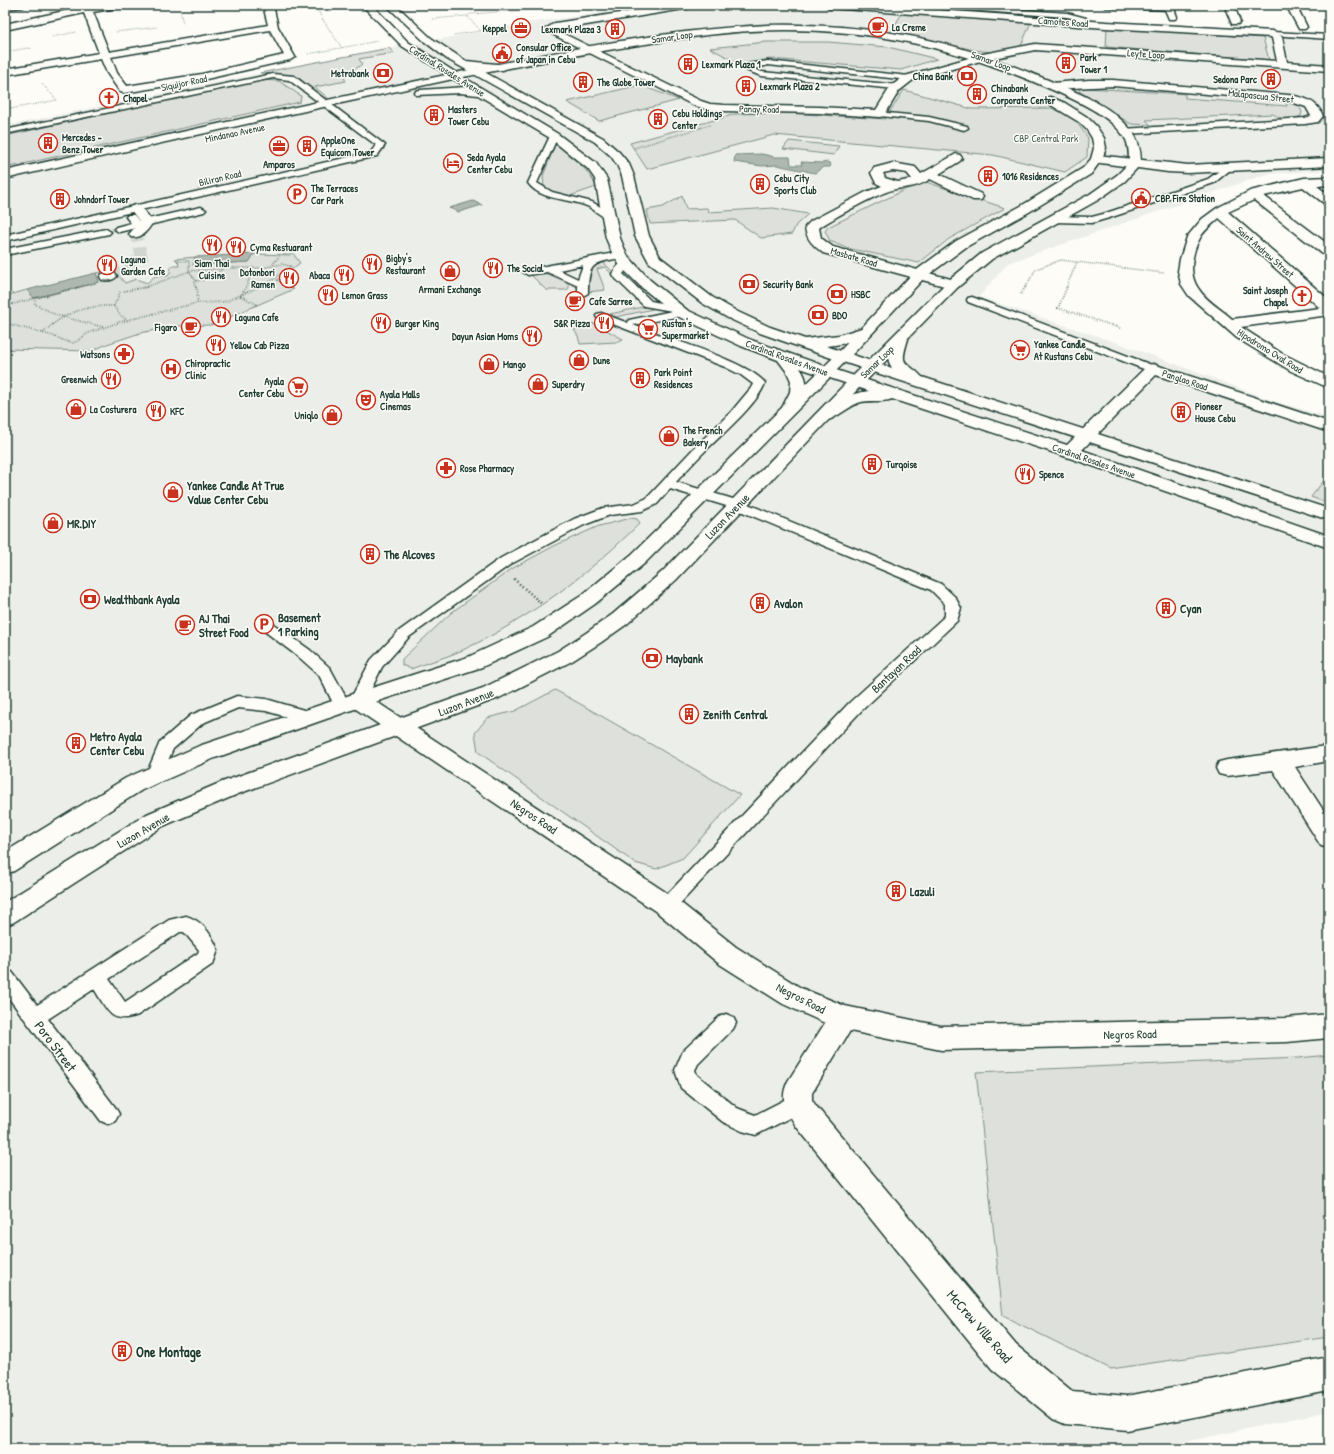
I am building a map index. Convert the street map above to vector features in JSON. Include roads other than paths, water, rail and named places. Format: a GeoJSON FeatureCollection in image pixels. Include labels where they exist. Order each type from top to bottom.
{"type":"FeatureCollection","features":[{"type":"Feature","properties":{"kind":"street"},"geometry":{"type":"LineString","coordinates":[[5,27],[87,9],[116,5]]}},
{"type":"Feature","properties":{"kind":"street"},"geometry":{"type":"LineString","coordinates":[[87,9],[112,73],[124,90],[202,77],[290,57],[273,27],[268,5]]}},
{"type":"Feature","properties":{"kind":"street","name":"Cardinal Rosales Avenue"},"geometry":{"type":"LineString","coordinates":[[367,5],[398,38],[419,54],[554,136],[592,166],[601,179],[613,238],[623,260],[645,283],[679,311],[746,343],[784,357],[1070,452],[1329,542]]}},
{"type":"Feature","properties":{"kind":"street","name":"Cardinal Rosales Avenue"},"geometry":{"type":"LineString","coordinates":[[391,5],[428,40],[461,63],[487,78],[511,78],[547,110],[599,140],[615,154],[623,164],[628,176],[642,236],[654,259],[707,300],[733,315],[765,330],[842,357],[1087,435],[1329,516]]}},
{"type":"Feature","properties":{"kind":"street"},"geometry":{"type":"LineString","coordinates":[[601,56],[548,30],[555,26],[690,5]]}},
{"type":"Feature","properties":{"kind":"street","name":"Camotes Road"},"geometry":{"type":"LineString","coordinates":[[829,5],[1084,24],[1273,34]]}},
{"type":"Feature","properties":{"kind":"street"},"geometry":{"type":"LineString","coordinates":[[1229,5],[1235,22]]}},
{"type":"Feature","properties":{"kind":"street"},"geometry":{"type":"LineString","coordinates":[[1291,5],[1302,27]]}},
{"type":"Feature","properties":{"kind":"street"},"geometry":{"type":"LineString","coordinates":[[1168,7],[1172,18]]}},
{"type":"Feature","properties":{"kind":"street"},"geometry":{"type":"LineString","coordinates":[[5,72],[273,27]]}},
{"type":"Feature","properties":{"kind":"street","name":"Samar Loop"},"geometry":{"type":"LineString","coordinates":[[454,76],[589,50],[714,31],[753,28],[802,28],[886,35],[925,42],[983,57],[1052,86],[1085,102],[1102,112],[1126,131],[1131,139],[1135,152],[1135,164],[1121,178],[1094,197],[987,256],[953,284],[856,382]]}},
{"type":"Feature","properties":{"kind":"street"},"geometry":{"type":"LineString","coordinates":[[1273,34],[1276,37],[1283,65]]}},
{"type":"Feature","properties":{"kind":"street","name":"Samar Loop"},"geometry":{"type":"LineString","coordinates":[[466,83],[487,78],[511,78],[601,56],[725,38],[788,35],[878,42],[912,48],[964,62],[983,70]]}},
{"type":"Feature","properties":{"kind":"street","name":"Leyte Loop"},"geometry":{"type":"LineString","coordinates":[[964,62],[1020,49],[1052,47],[1329,68]]}},
{"type":"Feature","properties":{"kind":"street","name":"Panay Road"},"geometry":{"type":"LineString","coordinates":[[601,56],[708,107],[737,109],[820,110],[880,114]]}},
{"type":"Feature","properties":{"kind":"street"},"geometry":{"type":"LineString","coordinates":[[880,114],[891,92],[896,86],[910,78],[964,62]]}},
{"type":"Feature","properties":{"kind":"street"},"geometry":{"type":"LineString","coordinates":[[461,63],[486,66],[503,66]]}},
{"type":"Feature","properties":{"kind":"street"},"geometry":{"type":"LineString","coordinates":[[417,89],[437,72],[439,67]]}},
{"type":"Feature","properties":{"kind":"street","name":"Mindanao Avenue"},"geometry":{"type":"LineString","coordinates":[[5,185],[335,111],[417,89],[454,76]]}},
{"type":"Feature","properties":{"kind":"street","name":"Mindanao Avenue"},"geometry":{"type":"LineString","coordinates":[[5,175],[324,104],[417,89],[466,83]]}},
{"type":"Feature","properties":{"kind":"street","name":"Malapascua Street"},"geometry":{"type":"LineString","coordinates":[[1052,86],[1113,83],[1298,100],[1313,106],[1317,116],[1314,120],[1126,131]]}},
{"type":"Feature","properties":{"kind":"street"},"geometry":{"type":"LineString","coordinates":[[417,89],[482,92]]}},
{"type":"Feature","properties":{"kind":"street"},"geometry":{"type":"LineString","coordinates":[[5,864],[134,784],[207,752],[350,702],[475,662],[540,632],[588,600],[638,559],[842,357],[919,275],[962,244],[1088,171],[1094,165],[1100,148],[1099,140],[1094,131],[1076,114],[1043,97]]}},
{"type":"Feature","properties":{"kind":"street"},"geometry":{"type":"LineString","coordinates":[[1298,100],[1321,101]]}},
{"type":"Feature","properties":{"kind":"street"},"geometry":{"type":"LineString","coordinates":[[1314,120],[1329,119]]}},
{"type":"Feature","properties":{"kind":"street"},"geometry":{"type":"LineString","coordinates":[[917,181],[918,179],[916,175],[911,170],[906,168],[886,167],[877,173],[880,180],[895,185],[908,185],[917,181],[930,174],[956,158]]}},
{"type":"Feature","properties":{"kind":"street"},"geometry":{"type":"LineString","coordinates":[[1097,159],[1188,169],[1329,162]]}},
{"type":"Feature","properties":{"kind":"street"},"geometry":{"type":"LineString","coordinates":[[930,174],[977,197]]}},
{"type":"Feature","properties":{"kind":"street"},"geometry":{"type":"LineString","coordinates":[[1220,212],[1254,194],[1304,182],[1329,181]]}},
{"type":"Feature","properties":{"kind":"street"},"geometry":{"type":"LineString","coordinates":[[1304,182],[1329,201]]}},
{"type":"Feature","properties":{"kind":"street","name":"Masbate Road"},"geometry":{"type":"LineString","coordinates":[[895,185],[870,195],[816,224],[812,227],[812,234],[817,242],[828,250],[953,284]]}},
{"type":"Feature","properties":{"kind":"street"},"geometry":{"type":"LineString","coordinates":[[1254,194],[1329,252]]}},
{"type":"Feature","properties":{"kind":"street"},"geometry":{"type":"LineString","coordinates":[[132,210],[140,227]]}},
{"type":"Feature","properties":{"kind":"street","name":"Hipodromo Oval Road"},"geometry":{"type":"LineString","coordinates":[[1220,212],[1206,223],[1194,236],[1184,264],[1184,276],[1189,286],[1203,302],[1251,341],[1307,374],[1329,383]]}},
{"type":"Feature","properties":{"kind":"street","name":"Saint Andrew Street"},"geometry":{"type":"LineString","coordinates":[[1220,212],[1329,309]]}},
{"type":"Feature","properties":{"kind":"street"},"geometry":{"type":"LineString","coordinates":[[1230,324],[1329,309]]}},
{"type":"Feature","properties":{"kind":"street"},"geometry":{"type":"LineString","coordinates":[[799,342],[832,342],[847,339],[868,330]]}},
{"type":"Feature","properties":{"kind":"street"},"geometry":{"type":"LineString","coordinates":[[900,338],[895,355],[898,364],[920,382]]}},
{"type":"Feature","properties":{"kind":"street"},"geometry":{"type":"LineString","coordinates":[[784,357],[799,378],[799,391],[790,408]]}},
{"type":"Feature","properties":{"kind":"street","name":"Panglao Road"},"geometry":{"type":"LineString","coordinates":[[1070,452],[1153,369],[1329,427]]}},
{"type":"Feature","properties":{"kind":"street","name":"Luzon Avenue"},"geometry":{"type":"LineString","coordinates":[[5,915],[156,820],[230,788],[491,693],[565,656],[620,619],[669,576],[856,382]]}},
{"type":"Feature","properties":{"kind":"street"},"geometry":{"type":"LineString","coordinates":[[821,418],[845,402],[860,396],[876,395],[905,398]]}},
{"type":"Feature","properties":{"kind":"street","name":"Negros Road"},"geometry":{"type":"LineString","coordinates":[[350,702],[400,727],[667,906],[727,955],[792,996],[843,1018],[941,1038],[1287,1030],[1329,1026]]}},
{"type":"Feature","properties":{"kind":"street"},"geometry":{"type":"LineString","coordinates":[[1227,768],[1326,754]]}},
{"type":"Feature","properties":{"kind":"street"},"geometry":{"type":"LineString","coordinates":[[1279,760],[1329,840]]}},
{"type":"Feature","properties":{"kind":"street"},"geometry":{"type":"LineString","coordinates":[[798,1103],[798,1090],[843,1018]]}},
{"type":"Feature","properties":{"kind":"street","name":"McCrew Ville Road"},"geometry":{"type":"LineString","coordinates":[[798,1103],[806,1116],[1004,1357],[1065,1407],[1127,1413],[1329,1374]]}},
{"type":"Feature","properties":{"kind":"lane"},"geometry":{"type":"LineString","coordinates":[[5,7],[23,5]]}},
{"type":"Feature","properties":{"kind":"lane"},"geometry":{"type":"LineString","coordinates":[[902,10],[907,6],[914,5]]}},
{"type":"Feature","properties":{"kind":"lane"},"geometry":{"type":"LineString","coordinates":[[925,5],[1067,15],[1084,19],[1084,24]]}},
{"type":"Feature","properties":{"kind":"lane"},"geometry":{"type":"LineString","coordinates":[[1105,5],[1168,7]]}},
{"type":"Feature","properties":{"kind":"lane","name":"Camotes Road"},"geometry":{"type":"LineString","coordinates":[[1273,34],[1329,37]]}},
{"type":"Feature","properties":{"kind":"lane"},"geometry":{"type":"LineString","coordinates":[[896,86],[761,74],[750,70],[752,66],[768,63],[910,78]]}},
{"type":"Feature","properties":{"kind":"lane","name":"Siquijor Road"},"geometry":{"type":"LineString","coordinates":[[5,132],[273,76],[291,78],[335,111]]}},
{"type":"Feature","properties":{"kind":"lane","name":"Biliran Road"},"geometry":{"type":"LineString","coordinates":[[5,238],[374,154],[381,145],[335,111]]}},
{"type":"Feature","properties":{"kind":"lane","name":"Panay Road"},"geometry":{"type":"LineString","coordinates":[[880,114],[929,119],[964,128]]}},
{"type":"Feature","properties":{"kind":"lane"},"geometry":{"type":"LineString","coordinates":[[554,136],[532,182],[543,192],[571,198],[595,206],[608,215]]}},
{"type":"Feature","properties":{"kind":"lane"},"geometry":{"type":"LineString","coordinates":[[1054,218],[1092,220],[1106,216],[1211,181],[1218,177],[1227,168]]}},
{"type":"Feature","properties":{"kind":"lane"},"geometry":{"type":"LineString","coordinates":[[571,198],[588,197],[604,189]]}},
{"type":"Feature","properties":{"kind":"lane"},"geometry":{"type":"LineString","coordinates":[[118,229],[140,227],[201,210]]}},
{"type":"Feature","properties":{"kind":"lane"},"geometry":{"type":"LineString","coordinates":[[5,252],[106,232]]}},
{"type":"Feature","properties":{"kind":"lane"},"geometry":{"type":"LineString","coordinates":[[528,272],[596,260],[623,260]]}},
{"type":"Feature","properties":{"kind":"lane"},"geometry":{"type":"LineString","coordinates":[[547,268],[583,288],[585,269],[596,260]]}},
{"type":"Feature","properties":{"kind":"lane"},"geometry":{"type":"LineString","coordinates":[[972,300],[1153,369]]}},
{"type":"Feature","properties":{"kind":"lane"},"geometry":{"type":"LineString","coordinates":[[633,322],[679,311]]}},
{"type":"Feature","properties":{"kind":"lane"},"geometry":{"type":"LineString","coordinates":[[264,624],[305,654],[325,672],[350,702],[376,664],[404,634],[498,567],[579,522],[608,511],[637,508],[652,501],[698,451],[735,415],[757,389],[759,383],[752,376],[722,362],[601,316]]}},
{"type":"Feature","properties":{"kind":"lane"},"geometry":{"type":"LineString","coordinates":[[668,484],[738,505]]}},
{"type":"Feature","properties":{"kind":"lane","name":"Bantayan Road"},"geometry":{"type":"LineString","coordinates":[[667,906],[855,707],[952,618],[954,612],[953,604],[936,587],[738,505]]}},
{"type":"Feature","properties":{"kind":"lane"},"geometry":{"type":"LineString","coordinates":[[154,775],[166,746],[197,719],[237,702],[266,705],[308,717]]}},
{"type":"Feature","properties":{"kind":"lane"},"geometry":{"type":"LineString","coordinates":[[34,1018],[96,977],[176,926],[183,924],[189,925],[208,945],[209,950],[206,958],[132,1009],[121,1011],[96,977]]}},
{"type":"Feature","properties":{"kind":"lane","name":"Poro Street"},"geometry":{"type":"LineString","coordinates":[[5,978],[108,1114]]}},
{"type":"Feature","properties":{"kind":"lane"},"geometry":{"type":"LineString","coordinates":[[726,1023],[690,1058],[685,1070],[688,1081],[730,1115],[742,1121],[756,1125],[798,1103]]}},
{"type":"Feature","properties":{"kind":"tunnel"},"geometry":{"type":"LineString","coordinates":[[110,276],[142,258],[136,234]]}},
{"type":"Feature","properties":{"kind":"place","name":"La Creme"},"geometry":{"type":"Point","coordinates":[878,27]}},
{"type":"Feature","properties":{"kind":"place","name":"Keppel"},"geometry":{"type":"Point","coordinates":[521,28]}},
{"type":"Feature","properties":{"kind":"place","name":"Lexmark Plaza 3"},"geometry":{"type":"Point","coordinates":[615,29]}},
{"type":"Feature","properties":{"kind":"place","name":"Consular Office of Japan in Cebu"},"geometry":{"type":"Point","coordinates":[502,53]}},
{"type":"Feature","properties":{"kind":"place","name":"Park Tower 1"},"geometry":{"type":"Point","coordinates":[1066,63]}},
{"type":"Feature","properties":{"kind":"place","name":"Lexmark Plaza 1"},"geometry":{"type":"Point","coordinates":[688,64]}},
{"type":"Feature","properties":{"kind":"place","name":"Metrobank"},"geometry":{"type":"Point","coordinates":[383,73]}},
{"type":"Feature","properties":{"kind":"place","name":"China Bank"},"geometry":{"type":"Point","coordinates":[967,76]}},
{"type":"Feature","properties":{"kind":"place","name":"Sedona Parc"},"geometry":{"type":"Point","coordinates":[1271,79]}},
{"type":"Feature","properties":{"kind":"place","name":"The Globe Tower"},"geometry":{"type":"Point","coordinates":[583,82]}},
{"type":"Feature","properties":{"kind":"place","name":"Lexmark Plaza 2"},"geometry":{"type":"Point","coordinates":[746,86]}},
{"type":"Feature","properties":{"kind":"place","name":"Chinabank Corporate Center"},"geometry":{"type":"Point","coordinates":[977,94]}},
{"type":"Feature","properties":{"kind":"place","name":"Chapel"},"geometry":{"type":"Point","coordinates":[109,98]}},
{"type":"Feature","properties":{"kind":"place","name":"Masters Tower Cebu"},"geometry":{"type":"Point","coordinates":[434,115]}},
{"type":"Feature","properties":{"kind":"place","name":"Cebu Holdings Center"},"geometry":{"type":"Point","coordinates":[658,119]}},
{"type":"Feature","properties":{"kind":"place","name":"Mercedes - Benz Tower"},"geometry":{"type":"Point","coordinates":[48,143]}},
{"type":"Feature","properties":{"kind":"place","name":"Amparos"},"geometry":{"type":"Point","coordinates":[279,146]}},
{"type":"Feature","properties":{"kind":"place","name":"AppleOne Equicom Tower"},"geometry":{"type":"Point","coordinates":[307,146]}},
{"type":"Feature","properties":{"kind":"place","name":"Seda Ayala Center Cebu"},"geometry":{"type":"Point","coordinates":[453,163]}},
{"type":"Feature","properties":{"kind":"place","name":"1016 Residences"},"geometry":{"type":"Point","coordinates":[988,176]}},
{"type":"Feature","properties":{"kind":"place","name":"Cebu City Sports Club"},"geometry":{"type":"Point","coordinates":[760,184]}},
{"type":"Feature","properties":{"kind":"place","name":"The Terraces Car Park"},"geometry":{"type":"Point","coordinates":[297,194]}},
{"type":"Feature","properties":{"kind":"place","name":"CBP Fire Station"},"geometry":{"type":"Point","coordinates":[1141,198]}},
{"type":"Feature","properties":{"kind":"place","name":"Johndorf Tower"},"geometry":{"type":"Point","coordinates":[60,199]}},
{"type":"Feature","properties":{"kind":"place","name":"Siam Thai Cuisine"},"geometry":{"type":"Point","coordinates":[212,245]}},
{"type":"Feature","properties":{"kind":"place","name":"Cyma Restuarant"},"geometry":{"type":"Point","coordinates":[236,247]}},
{"type":"Feature","properties":{"kind":"place","name":"Bigby's Restaurant"},"geometry":{"type":"Point","coordinates":[372,264]}},
{"type":"Feature","properties":{"kind":"place","name":"Laguna Garden Cafe"},"geometry":{"type":"Point","coordinates":[107,265]}},
{"type":"Feature","properties":{"kind":"place","name":"The Social"},"geometry":{"type":"Point","coordinates":[493,268]}},
{"type":"Feature","properties":{"kind":"place","name":"Armani Exchange"},"geometry":{"type":"Point","coordinates":[450,271]}},
{"type":"Feature","properties":{"kind":"place","name":"Abaca"},"geometry":{"type":"Point","coordinates":[344,275]}},
{"type":"Feature","properties":{"kind":"place","name":"Dotonbori Ramen"},"geometry":{"type":"Point","coordinates":[289,278]}},
{"type":"Feature","properties":{"kind":"place","name":"Security Bank"},"geometry":{"type":"Point","coordinates":[749,284]}},
{"type":"Feature","properties":{"kind":"place","name":"HSBC"},"geometry":{"type":"Point","coordinates":[837,294]}},
{"type":"Feature","properties":{"kind":"place","name":"Lemon Grass"},"geometry":{"type":"Point","coordinates":[328,295]}},
{"type":"Feature","properties":{"kind":"place","name":"Saint Joseph Chapel"},"geometry":{"type":"Point","coordinates":[1302,296]}},
{"type":"Feature","properties":{"kind":"place","name":"Cafe Sarree"},"geometry":{"type":"Point","coordinates":[575,301]}},
{"type":"Feature","properties":{"kind":"place","name":"BDO"},"geometry":{"type":"Point","coordinates":[818,315]}},
{"type":"Feature","properties":{"kind":"place","name":"Laguna Cafe"},"geometry":{"type":"Point","coordinates":[221,317]}},
{"type":"Feature","properties":{"kind":"place","name":"Burger King"},"geometry":{"type":"Point","coordinates":[381,323]}},
{"type":"Feature","properties":{"kind":"place","name":"S&R Pizza"},"geometry":{"type":"Point","coordinates":[604,323]}},
{"type":"Feature","properties":{"kind":"place","name":"Figaro"},"geometry":{"type":"Point","coordinates":[191,327]}},
{"type":"Feature","properties":{"kind":"place","name":"Rustan's Supermarket"},"geometry":{"type":"Point","coordinates":[648,329]}},
{"type":"Feature","properties":{"kind":"place","name":"Dayun Asian Moms"},"geometry":{"type":"Point","coordinates":[532,336]}},
{"type":"Feature","properties":{"kind":"place","name":"Yellow Cab Pizza"},"geometry":{"type":"Point","coordinates":[216,345]}},
{"type":"Feature","properties":{"kind":"place","name":"Yankee Candle At Rustans Cebu"},"geometry":{"type":"Point","coordinates":[1020,350]}},
{"type":"Feature","properties":{"kind":"place","name":"Watsons"},"geometry":{"type":"Point","coordinates":[124,354]}},
{"type":"Feature","properties":{"kind":"place","name":"Dune"},"geometry":{"type":"Point","coordinates":[579,360]}},
{"type":"Feature","properties":{"kind":"place","name":"Mango"},"geometry":{"type":"Point","coordinates":[489,364]}},
{"type":"Feature","properties":{"kind":"place","name":"Chiropractic Clinic"},"geometry":{"type":"Point","coordinates":[171,369]}},
{"type":"Feature","properties":{"kind":"place","name":"Park Point Residences"},"geometry":{"type":"Point","coordinates":[640,378]}},
{"type":"Feature","properties":{"kind":"place","name":"Greenwich"},"geometry":{"type":"Point","coordinates":[111,379]}},
{"type":"Feature","properties":{"kind":"place","name":"Superdry"},"geometry":{"type":"Point","coordinates":[538,384]}},
{"type":"Feature","properties":{"kind":"place","name":"Ayala Center Cebu"},"geometry":{"type":"Point","coordinates":[298,387]}},
{"type":"Feature","properties":{"kind":"place","name":"Ayala Malls Cinemas"},"geometry":{"type":"Point","coordinates":[366,400]}},
{"type":"Feature","properties":{"kind":"place","name":"La Costurera"},"geometry":{"type":"Point","coordinates":[76,409]}},
{"type":"Feature","properties":{"kind":"place","name":"KFC"},"geometry":{"type":"Point","coordinates":[156,411]}},
{"type":"Feature","properties":{"kind":"place","name":"Pioneer House Cebu"},"geometry":{"type":"Point","coordinates":[1181,412]}},
{"type":"Feature","properties":{"kind":"place","name":"Uniqlo"},"geometry":{"type":"Point","coordinates":[332,415]}},
{"type":"Feature","properties":{"kind":"place","name":"The French Bakery"},"geometry":{"type":"Point","coordinates":[669,436]}},
{"type":"Feature","properties":{"kind":"place","name":"Turqoise"},"geometry":{"type":"Point","coordinates":[872,464]}},
{"type":"Feature","properties":{"kind":"place","name":"Rose Pharmacy"},"geometry":{"type":"Point","coordinates":[446,468]}},
{"type":"Feature","properties":{"kind":"place","name":"Spence"},"geometry":{"type":"Point","coordinates":[1025,474]}},
{"type":"Feature","properties":{"kind":"place","name":"Yankee Candle At True Value Center Cebu"},"geometry":{"type":"Point","coordinates":[173,492]}},
{"type":"Feature","properties":{"kind":"place","name":"MR.DIY"},"geometry":{"type":"Point","coordinates":[53,523]}},
{"type":"Feature","properties":{"kind":"place","name":"The Alcoves"},"geometry":{"type":"Point","coordinates":[370,554]}},
{"type":"Feature","properties":{"kind":"place","name":"Wealthbank Ayala"},"geometry":{"type":"Point","coordinates":[90,599]}},
{"type":"Feature","properties":{"kind":"place","name":"Avalon"},"geometry":{"type":"Point","coordinates":[760,603]}},
{"type":"Feature","properties":{"kind":"place","name":"Cyan"},"geometry":{"type":"Point","coordinates":[1166,608]}},
{"type":"Feature","properties":{"kind":"place","name":"Basement 1 Parking"},"geometry":{"type":"Point","coordinates":[264,624]}},
{"type":"Feature","properties":{"kind":"place","name":"AJ Thai Street Food"},"geometry":{"type":"Point","coordinates":[185,625]}},
{"type":"Feature","properties":{"kind":"place","name":"Maybank"},"geometry":{"type":"Point","coordinates":[652,658]}},
{"type":"Feature","properties":{"kind":"place","name":"Zenith Central"},"geometry":{"type":"Point","coordinates":[689,714]}},
{"type":"Feature","properties":{"kind":"place","name":"Metro Ayala Center Cebu"},"geometry":{"type":"Point","coordinates":[76,743]}},
{"type":"Feature","properties":{"kind":"place","name":"Lazuli"},"geometry":{"type":"Point","coordinates":[896,891]}},
{"type":"Feature","properties":{"kind":"place","name":"One Montage"},"geometry":{"type":"Point","coordinates":[122,1351]}},
{"type":"Feature","properties":{"kind":"park label","name":"CBP Central Park"},"geometry":{"type":"Point","coordinates":[1046,138]}}]}
